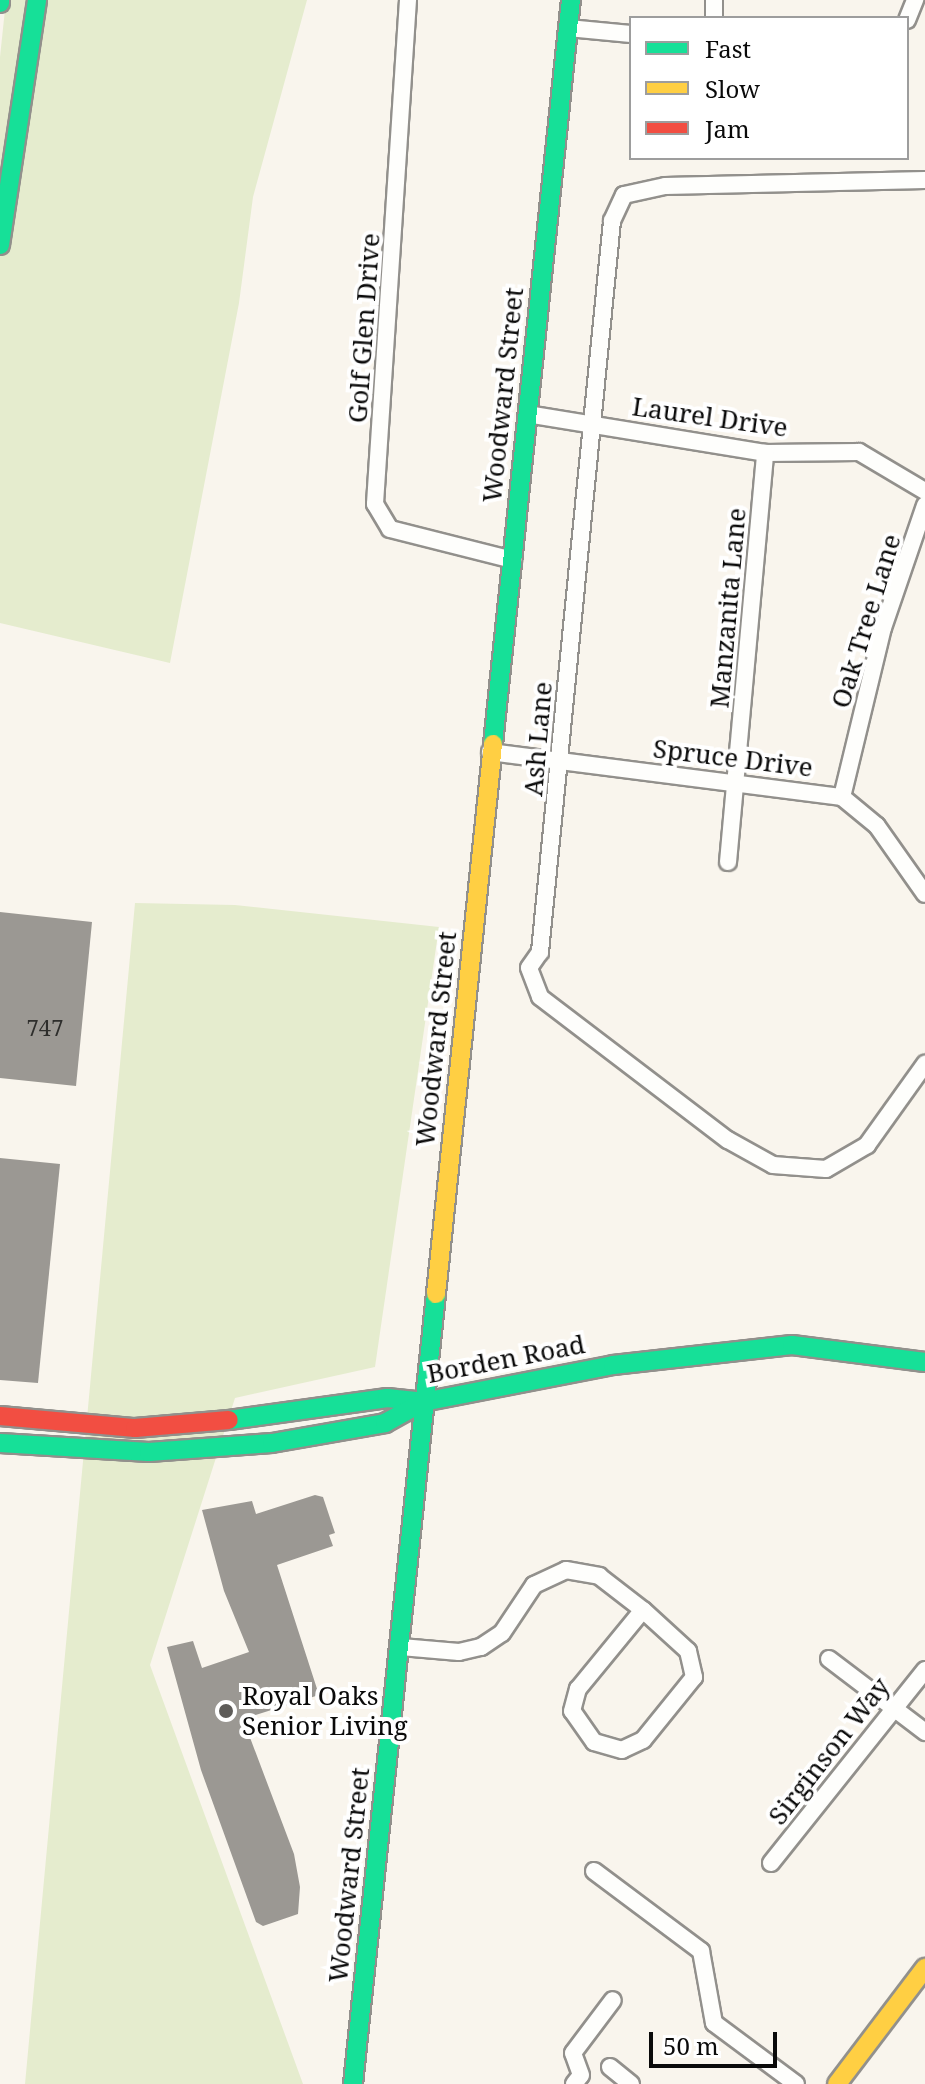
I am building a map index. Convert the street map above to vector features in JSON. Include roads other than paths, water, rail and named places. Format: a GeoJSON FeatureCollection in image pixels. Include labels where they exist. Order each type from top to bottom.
{"type":"FeatureCollection","features":[{"type":"Feature","properties":{"kind":"main road"},"geometry":{"type":"LineString","coordinates":[[0,245],[37,0]]}},
{"type":"Feature","properties":{"kind":"main road","name":"Woodward Street"},"geometry":{"type":"LineString","coordinates":[[353,2084],[571,0]]}},
{"type":"Feature","properties":{"kind":"main road","name":"Borden Road"},"geometry":{"type":"LineString","coordinates":[[0,1416],[135,1428],[218,1422],[387,1398],[423,1402],[613,1365],[792,1345],[925,1362]]}},
{"type":"Feature","properties":{"kind":"main road"},"geometry":{"type":"LineString","coordinates":[[0,1443],[53,1448],[217,1448],[385,1423],[423,1402]]}},
{"type":"Feature","properties":{"kind":"main road"},"geometry":{"type":"LineString","coordinates":[[837,2084],[925,1968]]}},
{"type":"Feature","properties":{"kind":"street","name":"Golf Glen Drive"},"geometry":{"type":"LineString","coordinates":[[408,0],[375,504],[390,529],[513,560]]}},
{"type":"Feature","properties":{"kind":"street"},"geometry":{"type":"LineString","coordinates":[[568,28],[629,34]]}},
{"type":"Feature","properties":{"kind":"street","name":"Ash Lane"},"geometry":{"type":"LineString","coordinates":[[925,180],[665,186],[624,195],[612,221],[540,952],[529,968],[540,997],[728,1140],[773,1165],[826,1169],[867,1145],[925,1064]]}},
{"type":"Feature","properties":{"kind":"street","name":"Laurel Drive"},"geometry":{"type":"LineString","coordinates":[[527,414],[765,453],[859,452],[925,491]]}},
{"type":"Feature","properties":{"kind":"street","name":"Manzanita Lane"},"geometry":{"type":"LineString","coordinates":[[728,862],[738,780],[765,453]]}},
{"type":"Feature","properties":{"kind":"street","name":"Oak Tree Lane"},"geometry":{"type":"LineString","coordinates":[[842,797],[883,628],[925,505]]}},
{"type":"Feature","properties":{"kind":"street","name":"Spruce Drive"},"geometry":{"type":"LineString","coordinates":[[490,752],[738,780],[842,797],[877,826],[925,894]]}},
{"type":"Feature","properties":{"kind":"street"},"geometry":{"type":"LineString","coordinates":[[401,1647],[459,1652],[481,1647],[502,1633],[534,1585],[566,1570],[599,1576],[643,1610],[688,1651],[694,1677],[643,1740],[622,1750],[594,1742],[572,1711],[578,1689],[643,1610]]}},
{"type":"Feature","properties":{"kind":"street"},"geometry":{"type":"LineString","coordinates":[[829,1659],[925,1732]]}},
{"type":"Feature","properties":{"kind":"street","name":"Sirginson Way"},"geometry":{"type":"LineString","coordinates":[[771,1863],[925,1670]]}},
{"type":"Feature","properties":{"kind":"street"},"geometry":{"type":"LineString","coordinates":[[594,1871],[701,1951],[714,2023],[796,2084]]}},
{"type":"Feature","properties":{"kind":"street"},"geometry":{"type":"LineString","coordinates":[[574,2084],[581,2075],[573,2053],[613,2000]]}},
{"type":"Feature","properties":{"kind":"street"},"geometry":{"type":"LineString","coordinates":[[610,2067],[631,2084]]}},
{"type":"Feature","properties":{"kind":"place","name":"Royal Oaks Senior Living"},"geometry":{"type":"Point","coordinates":[226,1711]}}]}
